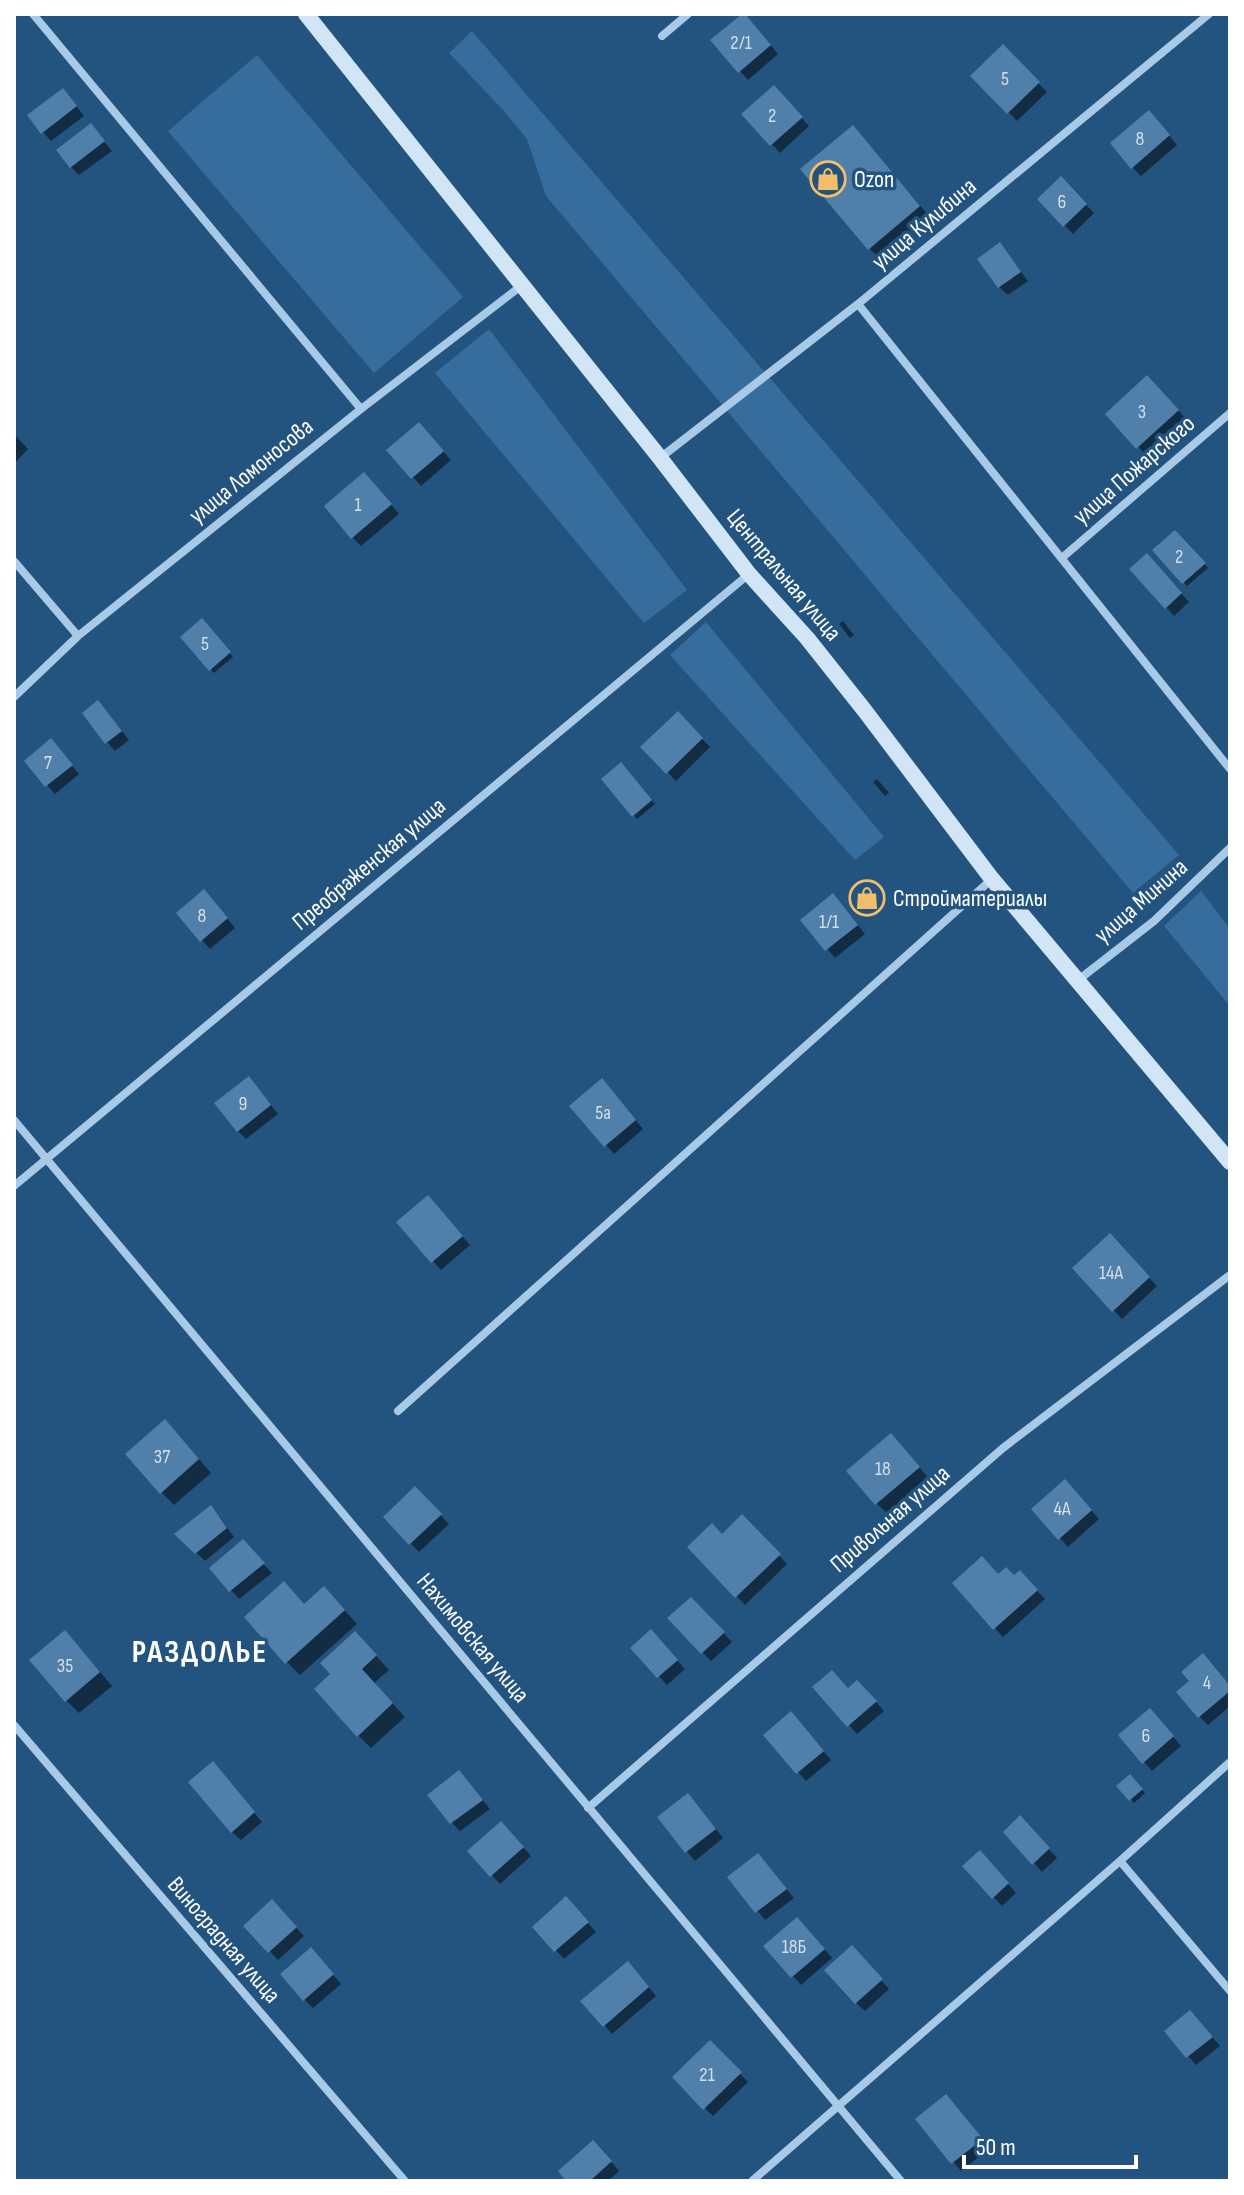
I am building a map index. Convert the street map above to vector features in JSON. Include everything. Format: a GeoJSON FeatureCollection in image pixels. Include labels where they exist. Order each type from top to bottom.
{"type":"FeatureCollection","features":[{"type":"Feature","properties":{"kind":"main road","name":"Центральная улица"},"geometry":{"type":"LineString","coordinates":[[306,14],[749,574],[816,650],[992,879],[1230,1162]]}},
{"type":"Feature","properties":{"kind":"street"},"geometry":{"type":"LineString","coordinates":[[33,14],[361,409]]}},
{"type":"Feature","properties":{"kind":"street"},"geometry":{"type":"LineString","coordinates":[[662,36],[688,14]]}},
{"type":"Feature","properties":{"kind":"street","name":"улица Кулибина"},"geometry":{"type":"LineString","coordinates":[[660,458],[858,304],[1209,14]]}},
{"type":"Feature","properties":{"kind":"street","name":"улица Ломоносова"},"geometry":{"type":"LineString","coordinates":[[14,697],[78,636],[361,409],[521,286]]}},
{"type":"Feature","properties":{"kind":"street"},"geometry":{"type":"LineString","coordinates":[[858,304],[1230,769]]}},
{"type":"Feature","properties":{"kind":"street","name":"улица Пожарского"},"geometry":{"type":"LineString","coordinates":[[1063,557],[1230,413]]}},
{"type":"Feature","properties":{"kind":"street"},"geometry":{"type":"LineString","coordinates":[[14,561],[78,636]]}},
{"type":"Feature","properties":{"kind":"street","name":"Преображенская улица"},"geometry":{"type":"LineString","coordinates":[[14,1186],[749,574]]}},
{"type":"Feature","properties":{"kind":"street","name":"улица Минина"},"geometry":{"type":"LineString","coordinates":[[1077,981],[1154,921],[1230,848]]}},
{"type":"Feature","properties":{"kind":"street"},"geometry":{"type":"LineString","coordinates":[[398,1411],[992,879]]}},
{"type":"Feature","properties":{"kind":"street","name":"Нахимовская улица"},"geometry":{"type":"LineString","coordinates":[[14,1120],[901,2181]]}},
{"type":"Feature","properties":{"kind":"street","name":"Привольная улица"},"geometry":{"type":"LineString","coordinates":[[588,1808],[1003,1448],[1230,1275]]}},
{"type":"Feature","properties":{"kind":"street","name":"Виноградная улица"},"geometry":{"type":"LineString","coordinates":[[14,1725],[405,2181]]}},
{"type":"Feature","properties":{"kind":"street"},"geometry":{"type":"LineString","coordinates":[[752,2181],[1230,1762]]}},
{"type":"Feature","properties":{"kind":"street"},"geometry":{"type":"LineString","coordinates":[[1120,1861],[1230,1991]]}},
{"type":"Feature","properties":{"kind":"shaded area"},"geometry":{"type":"Polygon","coordinates":[[[472,31],[1179,855],[1133,893],[546,196],[527,139],[449,53],[472,31]]]}},
{"type":"Feature","properties":{"kind":"shaded area"},"geometry":{"type":"Polygon","coordinates":[[[257,55],[463,297],[374,373],[168,131],[257,55]]]}},
{"type":"Feature","properties":{"kind":"shaded area"},"geometry":{"type":"Polygon","coordinates":[[[489,329],[687,590],[644,623],[435,373],[489,329]]]}},
{"type":"Feature","properties":{"kind":"shaded area"},"geometry":{"type":"Polygon","coordinates":[[[706,622],[884,837],[855,860],[670,655],[706,622]]]}},
{"type":"Feature","properties":{"kind":"shaded area"},"geometry":{"type":"Polygon","coordinates":[[[1201,891],[1230,929],[1230,1006],[1164,926],[1201,891]]]}},
{"type":"Feature","properties":{"kind":"building"},"geometry":{"type":"Polygon","coordinates":[[[742,14],[771,45],[738,73],[710,40],[742,14]]]}},
{"type":"Feature","properties":{"kind":"building"},"geometry":{"type":"Polygon","coordinates":[[[1003,44],[1040,82],[1007,114],[970,76],[1003,44]]]}},
{"type":"Feature","properties":{"kind":"building"},"geometry":{"type":"Polygon","coordinates":[[[774,85],[803,117],[770,146],[741,114],[774,85]]]}},
{"type":"Feature","properties":{"kind":"building"},"geometry":{"type":"Polygon","coordinates":[[[63,88],[77,106],[41,134],[27,115],[63,88]]]}},
{"type":"Feature","properties":{"kind":"building"},"geometry":{"type":"Polygon","coordinates":[[[1149,110],[1170,135],[1131,169],[1110,143],[1149,110]]]}},
{"type":"Feature","properties":{"kind":"building"},"geometry":{"type":"Polygon","coordinates":[[[91,123],[105,141],[70,168],[56,150],[91,123]]]}},
{"type":"Feature","properties":{"kind":"building"},"geometry":{"type":"Polygon","coordinates":[[[853,125],[920,206],[868,250],[800,169],[853,125]]]}},
{"type":"Feature","properties":{"kind":"building"},"geometry":{"type":"Polygon","coordinates":[[[1061,176],[1087,204],[1063,227],[1037,199],[1061,176]]]}},
{"type":"Feature","properties":{"kind":"building"},"geometry":{"type":"Polygon","coordinates":[[[1000,242],[1021,272],[998,288],[977,259],[1000,242]]]}},
{"type":"Feature","properties":{"kind":"building"},"geometry":{"type":"Polygon","coordinates":[[[1147,375],[1179,410],[1136,449],[1105,414],[1147,375]]]}},
{"type":"Feature","properties":{"kind":"building"},"geometry":{"type":"Polygon","coordinates":[[[419,422],[444,451],[411,479],[386,450],[419,422]]]}},
{"type":"Feature","properties":{"kind":"building"},"geometry":{"type":"Polygon","coordinates":[[[364,472],[392,504],[351,539],[324,506],[364,472]]]}},
{"type":"Feature","properties":{"kind":"building"},"geometry":{"type":"Polygon","coordinates":[[[1175,530],[1206,563],[1182,584],[1152,550],[1175,530]]]}},
{"type":"Feature","properties":{"kind":"building"},"geometry":{"type":"Polygon","coordinates":[[[1147,553],[1182,593],[1165,609],[1129,569],[1147,553]]]}},
{"type":"Feature","properties":{"kind":"building"},"geometry":{"type":"Polygon","coordinates":[[[202,618],[231,652],[209,671],[180,637],[202,618]]]}},
{"type":"Feature","properties":{"kind":"building"},"geometry":{"type":"Polygon","coordinates":[[[98,700],[122,731],[105,744],[82,713],[98,700]]]}},
{"type":"Feature","properties":{"kind":"building"},"geometry":{"type":"Polygon","coordinates":[[[678,711],[703,738],[666,774],[640,747],[678,711]]]}},
{"type":"Feature","properties":{"kind":"building"},"geometry":{"type":"Polygon","coordinates":[[[51,738],[73,765],[45,787],[24,761],[51,738]]]}},
{"type":"Feature","properties":{"kind":"building"},"geometry":{"type":"Polygon","coordinates":[[[621,762],[652,800],[632,817],[601,779],[621,762]]]}},
{"type":"Feature","properties":{"kind":"building"},"geometry":{"type":"Polygon","coordinates":[[[204,889],[228,918],[200,942],[176,913],[204,889]]]}},
{"type":"Feature","properties":{"kind":"building"},"geometry":{"type":"Polygon","coordinates":[[[833,893],[858,925],[825,951],[800,920],[833,893]]]}},
{"type":"Feature","properties":{"kind":"building"},"geometry":{"type":"Polygon","coordinates":[[[249,1076],[271,1105],[237,1132],[214,1103],[249,1076]]]}},
{"type":"Feature","properties":{"kind":"building"},"geometry":{"type":"Polygon","coordinates":[[[602,1078],[636,1120],[604,1147],[569,1106],[602,1078]]]}},
{"type":"Feature","properties":{"kind":"building"},"geometry":{"type":"Polygon","coordinates":[[[428,1195],[463,1236],[431,1263],[396,1222],[428,1195]]]}},
{"type":"Feature","properties":{"kind":"building"},"geometry":{"type":"Polygon","coordinates":[[[1110,1233],[1150,1277],[1112,1312],[1072,1268],[1110,1233]]]}},
{"type":"Feature","properties":{"kind":"building"},"geometry":{"type":"Polygon","coordinates":[[[165,1419],[199,1459],[160,1494],[125,1454],[165,1419]]]}},
{"type":"Feature","properties":{"kind":"building"},"geometry":{"type":"Polygon","coordinates":[[[891,1433],[920,1467],[875,1505],[846,1471],[891,1433]]]}},
{"type":"Feature","properties":{"kind":"building"},"geometry":{"type":"Polygon","coordinates":[[[1065,1479],[1092,1510],[1058,1540],[1031,1509],[1065,1479]]]}},
{"type":"Feature","properties":{"kind":"building"},"geometry":{"type":"Polygon","coordinates":[[[415,1486],[442,1514],[409,1545],[383,1517],[415,1486]]]}},
{"type":"Feature","properties":{"kind":"building"},"geometry":{"type":"Polygon","coordinates":[[[211,1505],[227,1528],[195,1554],[174,1534],[211,1505]]]}},
{"type":"Feature","properties":{"kind":"building"},"geometry":{"type":"Polygon","coordinates":[[[742,1514],[781,1554],[735,1598],[687,1547],[712,1523],[722,1534],[742,1514]]]}},
{"type":"Feature","properties":{"kind":"building"},"geometry":{"type":"Polygon","coordinates":[[[243,1539],[265,1563],[229,1592],[209,1568],[243,1539]]]}},
{"type":"Feature","properties":{"kind":"building"},"geometry":{"type":"Polygon","coordinates":[[[982,1556],[998,1574],[1006,1567],[1014,1575],[1020,1570],[1038,1590],[993,1630],[952,1583],[982,1556]]]}},
{"type":"Feature","properties":{"kind":"building"},"geometry":{"type":"Polygon","coordinates":[[[284,1581],[304,1604],[324,1586],[345,1610],[285,1664],[244,1617],[284,1581]]]}},
{"type":"Feature","properties":{"kind":"building"},"geometry":{"type":"Polygon","coordinates":[[[691,1597],[725,1632],[701,1654],[667,1618],[691,1597]]]}},
{"type":"Feature","properties":{"kind":"building"},"geometry":{"type":"Polygon","coordinates":[[[651,1629],[678,1660],[657,1678],[630,1648],[651,1629]]]}},
{"type":"Feature","properties":{"kind":"building"},"geometry":{"type":"Polygon","coordinates":[[[65,1630],[100,1672],[65,1702],[29,1660],[65,1630]]]}},
{"type":"Feature","properties":{"kind":"building"},"geometry":{"type":"Polygon","coordinates":[[[355,1631],[377,1655],[362,1669],[393,1703],[357,1737],[314,1689],[330,1674],[320,1663],[355,1631]]]}},
{"type":"Feature","properties":{"kind":"building"},"geometry":{"type":"Polygon","coordinates":[[[1203,1653],[1230,1686],[1230,1691],[1198,1718],[1176,1692],[1189,1681],[1181,1672],[1203,1653]]]}},
{"type":"Feature","properties":{"kind":"building"},"geometry":{"type":"Polygon","coordinates":[[[832,1670],[848,1688],[857,1680],[877,1701],[847,1727],[812,1687],[832,1670]]]}},
{"type":"Feature","properties":{"kind":"building"},"geometry":{"type":"Polygon","coordinates":[[[1150,1708],[1174,1736],[1142,1764],[1118,1735],[1150,1708]]]}},
{"type":"Feature","properties":{"kind":"building"},"geometry":{"type":"Polygon","coordinates":[[[791,1711],[824,1751],[796,1774],[763,1735],[791,1711]]]}},
{"type":"Feature","properties":{"kind":"building"},"geometry":{"type":"Polygon","coordinates":[[[213,1761],[255,1812],[231,1833],[188,1782],[213,1761]]]}},
{"type":"Feature","properties":{"kind":"building"},"geometry":{"type":"Polygon","coordinates":[[[459,1770],[483,1800],[450,1824],[427,1795],[459,1770]]]}},
{"type":"Feature","properties":{"kind":"building"},"geometry":{"type":"Polygon","coordinates":[[[1130,1774],[1143,1789],[1129,1801],[1116,1786],[1130,1774]]]}},
{"type":"Feature","properties":{"kind":"building"},"geometry":{"type":"Polygon","coordinates":[[[688,1793],[716,1829],[685,1853],[657,1817],[688,1793]]]}},
{"type":"Feature","properties":{"kind":"building"},"geometry":{"type":"Polygon","coordinates":[[[1020,1815],[1050,1848],[1032,1865],[1003,1832],[1020,1815]]]}},
{"type":"Feature","properties":{"kind":"building"},"geometry":{"type":"Polygon","coordinates":[[[501,1821],[524,1847],[490,1877],[467,1851],[501,1821]]]}},
{"type":"Feature","properties":{"kind":"building"},"geometry":{"type":"Polygon","coordinates":[[[980,1850],[1009,1883],[992,1899],[962,1866],[980,1850]]]}},
{"type":"Feature","properties":{"kind":"building"},"geometry":{"type":"Polygon","coordinates":[[[758,1853],[787,1889],[755,1913],[727,1877],[758,1853]]]}},
{"type":"Feature","properties":{"kind":"building"},"geometry":{"type":"Polygon","coordinates":[[[566,1896],[589,1922],[554,1952],[532,1927],[566,1896]]]}},
{"type":"Feature","properties":{"kind":"building"},"geometry":{"type":"Polygon","coordinates":[[[272,1899],[297,1927],[268,1953],[243,1926],[272,1899]]]}},
{"type":"Feature","properties":{"kind":"building"},"geometry":{"type":"Polygon","coordinates":[[[797,1917],[825,1949],[791,1978],[763,1946],[797,1917]]]}},
{"type":"Feature","properties":{"kind":"building"},"geometry":{"type":"Polygon","coordinates":[[[852,1945],[883,1979],[855,2004],[824,1970],[852,1945]]]}},
{"type":"Feature","properties":{"kind":"building"},"geometry":{"type":"Polygon","coordinates":[[[311,1947],[334,1974],[303,2001],[280,1974],[311,1947]]]}},
{"type":"Feature","properties":{"kind":"building"},"geometry":{"type":"Polygon","coordinates":[[[628,1961],[649,1987],[603,2027],[580,2001],[628,1961]]]}},
{"type":"Feature","properties":{"kind":"building"},"geometry":{"type":"Polygon","coordinates":[[[1190,2010],[1213,2037],[1186,2058],[1164,2031],[1190,2010]]]}},
{"type":"Feature","properties":{"kind":"building"},"geometry":{"type":"Polygon","coordinates":[[[710,2040],[742,2072],[703,2110],[672,2077],[710,2040]]]}},
{"type":"Feature","properties":{"kind":"building"},"geometry":{"type":"Polygon","coordinates":[[[946,2094],[983,2139],[951,2164],[915,2119],[946,2094]]]}},
{"type":"Feature","properties":{"kind":"building"},"geometry":{"type":"Polygon","coordinates":[[[593,2140],[612,2161],[590,2181],[566,2181],[558,2171],[593,2140]]]}},
{"type":"Feature","properties":{"kind":"place","name":"Ozon"},"geometry":{"type":"Point","coordinates":[828,179]}},
{"type":"Feature","properties":{"kind":"place","name":"Стройматериалы"},"geometry":{"type":"Point","coordinates":[867,898]}},
{"type":"Feature","properties":{"kind":"district","name":"РАЗДОЛЬЕ"},"geometry":{"type":"Point","coordinates":[200,1652]}}]}
